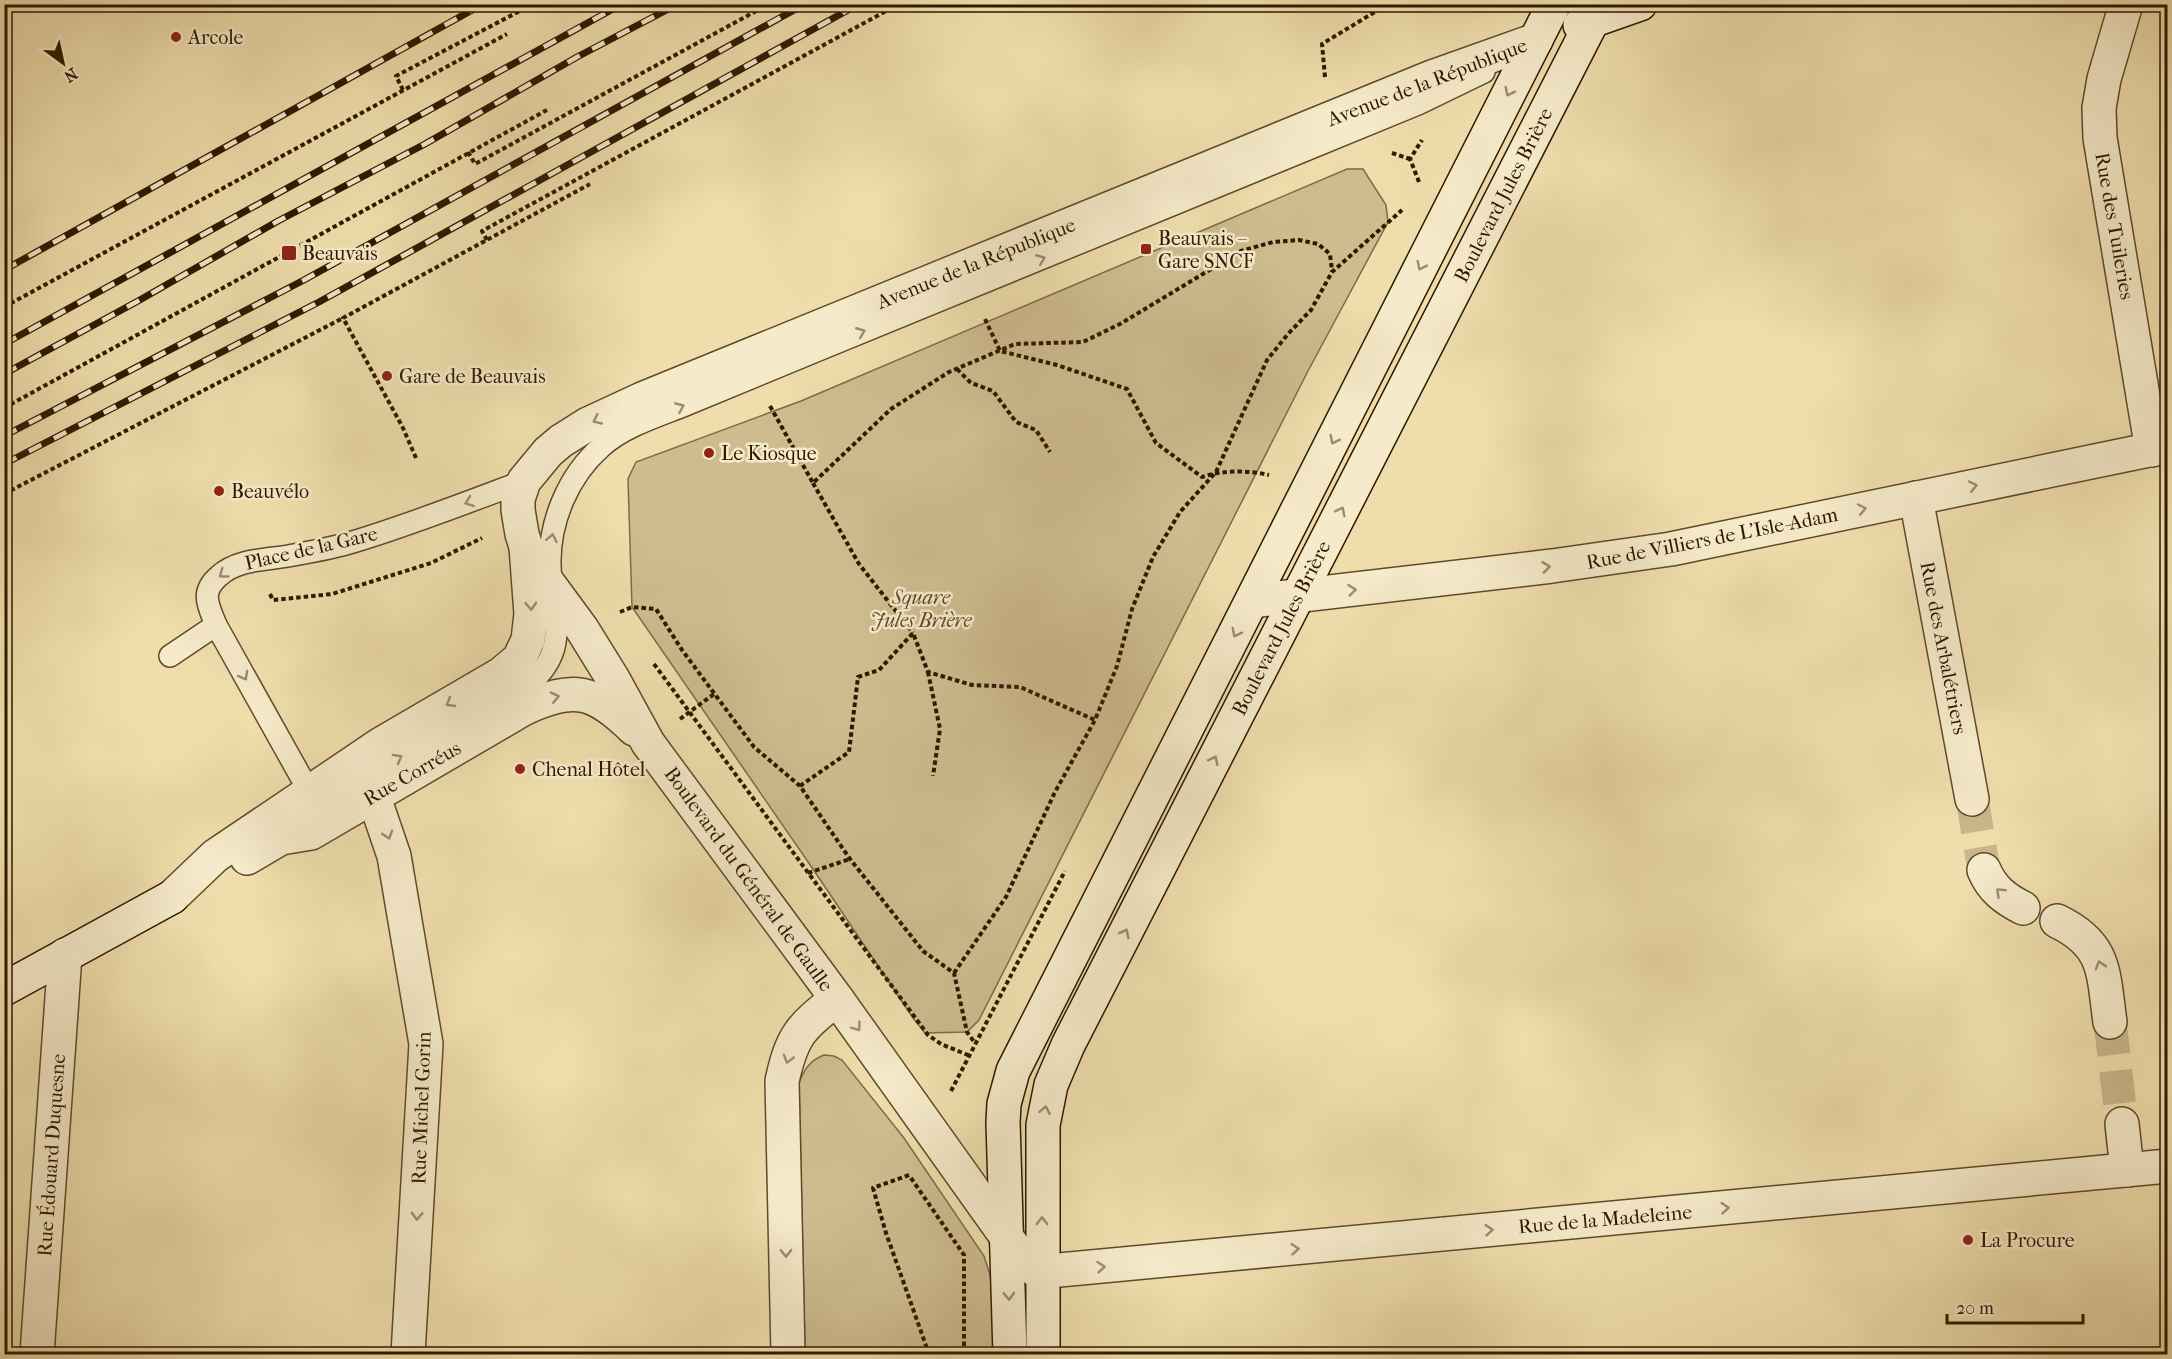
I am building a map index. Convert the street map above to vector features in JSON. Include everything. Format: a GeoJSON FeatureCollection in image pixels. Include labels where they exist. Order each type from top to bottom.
{"type":"FeatureCollection","features":[{"type":"Feature","properties":{"kind":"street","name":"Boulevard Jules Brière"},"geometry":{"type":"LineString","coordinates":[[1007,1237],[1003,1122],[1008,1085],[1016,1064],[1554,4]]}},
{"type":"Feature","properties":{"kind":"street","name":"Avenue de la République"},"geometry":{"type":"LineString","coordinates":[[501,674],[519,659],[528,640],[531,614],[526,548],[518,499],[524,482],[548,452],[588,424],[642,399],[1330,118],[1536,40],[1596,13],[1640,4]]}},
{"type":"Feature","properties":{"kind":"street","name":"Rue des Tuileries"},"geometry":{"type":"LineString","coordinates":[[2126,4],[2104,79],[2099,108],[2100,138],[2160,448]]}},
{"type":"Feature","properties":{"kind":"street","name":"Boulevard Jules Brière"},"geometry":{"type":"LineString","coordinates":[[1042,1273],[1043,1125],[1051,1085],[1068,1045],[1596,13]]}},
{"type":"Feature","properties":{"kind":"street","name":"Rue de Villiers de L'Isle-Adam"},"geometry":{"type":"LineString","coordinates":[[1252,601],[1614,559],[2160,448]]}},
{"type":"Feature","properties":{"kind":"street","name":"Rue des Arbalétriers"},"geometry":{"type":"LineString","coordinates":[[1916,498],[1972,799]]}},
{"type":"Feature","properties":{"kind":"street","name":"Boulevard du Général de Gaulle"},"geometry":{"type":"LineString","coordinates":[[526,548],[600,659],[648,743],[837,999],[1007,1237],[1028,1265],[1042,1273]]}},
{"type":"Feature","properties":{"kind":"street","name":"Rue Corréus"},"geometry":{"type":"LineString","coordinates":[[362,780],[400,732],[501,674]]}},
{"type":"Feature","properties":{"kind":"street","name":"Rue Corréus"},"geometry":{"type":"LineString","coordinates":[[172,897],[215,856],[319,808],[362,780],[556,696],[572,693],[600,701],[626,721],[648,743]]}},
{"type":"Feature","properties":{"kind":"street","name":"Rue Michel Gorin"},"geometry":{"type":"LineString","coordinates":[[362,780],[387,830],[394,856],[426,1044],[408,1354]]}},
{"type":"Feature","properties":{"kind":"street","name":"Rue Corréus"},"geometry":{"type":"LineString","coordinates":[[4,989],[172,897],[226,872],[281,838],[311,833],[319,808]]}},
{"type":"Feature","properties":{"kind":"street"},"geometry":{"type":"LineString","coordinates":[[1984,870],[2000,894],[2023,908]]}},
{"type":"Feature","properties":{"kind":"street"},"geometry":{"type":"LineString","coordinates":[[2056,921],[2083,936],[2099,957],[2103,969],[2110,1022]]}},
{"type":"Feature","properties":{"kind":"street","name":"Rue Édouard Duquesne"},"geometry":{"type":"LineString","coordinates":[[37,1354],[65,955]]}},
{"type":"Feature","properties":{"kind":"street","name":"Boulevard du Général de Gaulle"},"geometry":{"type":"LineString","coordinates":[[788,1354],[782,1081],[792,1043],[817,1014],[837,999]]}},
{"type":"Feature","properties":{"kind":"street"},"geometry":{"type":"LineString","coordinates":[[2122,1124],[2127,1170]]}},
{"type":"Feature","properties":{"kind":"street"},"geometry":{"type":"LineString","coordinates":[[931,1130],[963,1163],[982,1170],[1042,1169]]}},
{"type":"Feature","properties":{"kind":"street","name":"Rue de la Madeleine"},"geometry":{"type":"LineString","coordinates":[[1042,1273],[2168,1166]]}},
{"type":"Feature","properties":{"kind":"street"},"geometry":{"type":"LineString","coordinates":[[1007,1237],[1010,1354]]}},
{"type":"Feature","properties":{"kind":"street"},"geometry":{"type":"LineString","coordinates":[[1042,1273],[1043,1354]]}},
{"type":"Feature","properties":{"kind":"lane"},"geometry":{"type":"LineString","coordinates":[[362,780],[539,675],[553,655],[556,641],[550,550],[560,509],[575,477],[610,439],[642,423],[754,376],[1418,104],[1479,75],[1536,40]]}},
{"type":"Feature","properties":{"kind":"lane","name":"Place de la Gare"},"geometry":{"type":"LineString","coordinates":[[319,808],[216,625],[208,605],[209,586],[220,574],[236,566],[256,560],[355,542],[524,482]]}},
{"type":"Feature","properties":{"kind":"lane"},"geometry":{"type":"LineString","coordinates":[[170,656],[216,625]]}},
{"type":"Feature","properties":{"kind":"path"},"geometry":{"type":"LineString","coordinates":[[403,90],[396,76],[533,4]]}},
{"type":"Feature","properties":{"kind":"path"},"geometry":{"type":"LineString","coordinates":[[468,152],[475,164],[769,4]]}},
{"type":"Feature","properties":{"kind":"path"},"geometry":{"type":"LineString","coordinates":[[487,240],[482,231],[899,4]]}},
{"type":"Feature","properties":{"kind":"path"},"geometry":{"type":"LineString","coordinates":[[1330,118],[1322,44],[1388,4]]}},
{"type":"Feature","properties":{"kind":"path"},"geometry":{"type":"LineString","coordinates":[[4,307],[507,34]]}},
{"type":"Feature","properties":{"kind":"path"},"geometry":{"type":"LineString","coordinates":[[4,408],[547,110]]}},
{"type":"Feature","properties":{"kind":"path"},"geometry":{"type":"LineString","coordinates":[[4,494],[344,318],[590,184]]}},
{"type":"Feature","properties":{"kind":"path"},"geometry":{"type":"LineString","coordinates":[[954,973],[1006,897],[1055,792],[1095,720],[1117,666],[1132,609],[1153,557],[1180,512],[1216,472],[1267,360],[1311,309],[1332,272],[1406,207]]}},
{"type":"Feature","properties":{"kind":"path"},"geometry":{"type":"LineString","coordinates":[[813,483],[891,410],[957,369],[1015,344],[1083,342],[1120,324],[1241,251],[1273,242],[1299,240],[1317,244],[1330,254],[1332,272]]}},
{"type":"Feature","properties":{"kind":"path"},"geometry":{"type":"LineString","coordinates":[[970,288],[1000,351]]}},
{"type":"Feature","properties":{"kind":"path"},"geometry":{"type":"LineString","coordinates":[[344,318],[403,428],[416,458]]}},
{"type":"Feature","properties":{"kind":"path"},"geometry":{"type":"LineString","coordinates":[[1000,351],[1057,364],[1127,389],[1156,442],[1202,477],[1216,472],[1258,473],[1275,477],[1307,493]]}},
{"type":"Feature","properties":{"kind":"path"},"geometry":{"type":"LineString","coordinates":[[957,369],[971,383],[993,391],[1016,422],[1036,430],[1050,452]]}},
{"type":"Feature","properties":{"kind":"path"},"geometry":{"type":"LineString","coordinates":[[754,376],[859,564],[913,633],[928,672],[940,729],[933,776]]}},
{"type":"Feature","properties":{"kind":"path"},"geometry":{"type":"LineString","coordinates":[[623,622],[616,613],[632,607],[656,609],[682,650],[754,747],[800,786],[850,859],[923,951],[954,973],[967,1032],[975,1043],[1016,1064]]}},
{"type":"Feature","properties":{"kind":"path"},"geometry":{"type":"LineString","coordinates":[[800,786],[849,752],[858,677],[879,670],[913,633]]}},
{"type":"Feature","properties":{"kind":"path"},"geometry":{"type":"LineString","coordinates":[[650,658],[928,1035],[940,1044],[968,1055]]}},
{"type":"Feature","properties":{"kind":"path"},"geometry":{"type":"LineString","coordinates":[[928,672],[972,684],[1020,687],[1095,720]]}},
{"type":"Feature","properties":{"kind":"path"},"geometry":{"type":"LineString","coordinates":[[808,873],[850,859]]}},
{"type":"Feature","properties":{"kind":"path"},"geometry":{"type":"LineString","coordinates":[[929,1354],[886,1233],[873,1188],[909,1175],[931,1130]]}},
{"type":"Feature","properties":{"kind":"path"},"geometry":{"type":"LineString","coordinates":[[909,1175],[964,1256],[964,1354]]}},
{"type":"Feature","properties":{"kind":"green space","name":"Square Jules Brière"},"geometry":{"type":"Polygon","coordinates":[[[1347,169],[1363,169],[1386,205],[1388,222],[1308,371],[979,1020],[967,1032],[925,1033],[632,607],[628,479],[636,462],[801,401],[1347,169]]]}},
{"type":"Feature","properties":{"kind":"green space"},"geometry":{"type":"Polygon","coordinates":[[[824,1055],[842,1060],[904,1138],[984,1256],[994,1288],[999,1354],[805,1354],[799,1083],[808,1066],[824,1055]]]}},
{"type":"Feature","properties":{"kind":"tunnel"},"geometry":{"type":"LineString","coordinates":[[1972,799],[1984,870]]}},
{"type":"Feature","properties":{"kind":"tunnel"},"geometry":{"type":"LineString","coordinates":[[2110,1022],[2122,1124]]}},
{"type":"Feature","properties":{"kind":"railway"},"geometry":{"type":"LineString","coordinates":[[4,270],[483,4]]}},
{"type":"Feature","properties":{"kind":"railway"},"geometry":{"type":"LineString","coordinates":[[4,344],[622,4]]}},
{"type":"Feature","properties":{"kind":"railway"},"geometry":{"type":"LineString","coordinates":[[4,374],[278,221],[425,144],[577,57],[678,4]]}},
{"type":"Feature","properties":{"kind":"railway"},"geometry":{"type":"LineString","coordinates":[[4,436],[304,280],[805,4]]}},
{"type":"Feature","properties":{"kind":"railway"},"geometry":{"type":"LineString","coordinates":[[4,464],[319,302],[859,4]]}},
{"type":"Feature","properties":{"kind":"place","name":"Arcole"},"geometry":{"type":"Point","coordinates":[176,37]}},
{"type":"Feature","properties":{"kind":"place","name":"Beauvais – Gare SNCF"},"geometry":{"type":"Point","coordinates":[1146,249]}},
{"type":"Feature","properties":{"kind":"place","name":"Beauvais"},"geometry":{"type":"Point","coordinates":[289,253]}},
{"type":"Feature","properties":{"kind":"place","name":"Gare de Beauvais"},"geometry":{"type":"Point","coordinates":[387,376]}},
{"type":"Feature","properties":{"kind":"place","name":"Le Kiosque"},"geometry":{"type":"Point","coordinates":[709,453]}},
{"type":"Feature","properties":{"kind":"place","name":"Beauvélo"},"geometry":{"type":"Point","coordinates":[219,491]}},
{"type":"Feature","properties":{"kind":"place","name":"Chenal Hôtel"},"geometry":{"type":"Point","coordinates":[520,769]}},
{"type":"Feature","properties":{"kind":"place","name":"La Procure"},"geometry":{"type":"Point","coordinates":[1968,1240]}}]}
